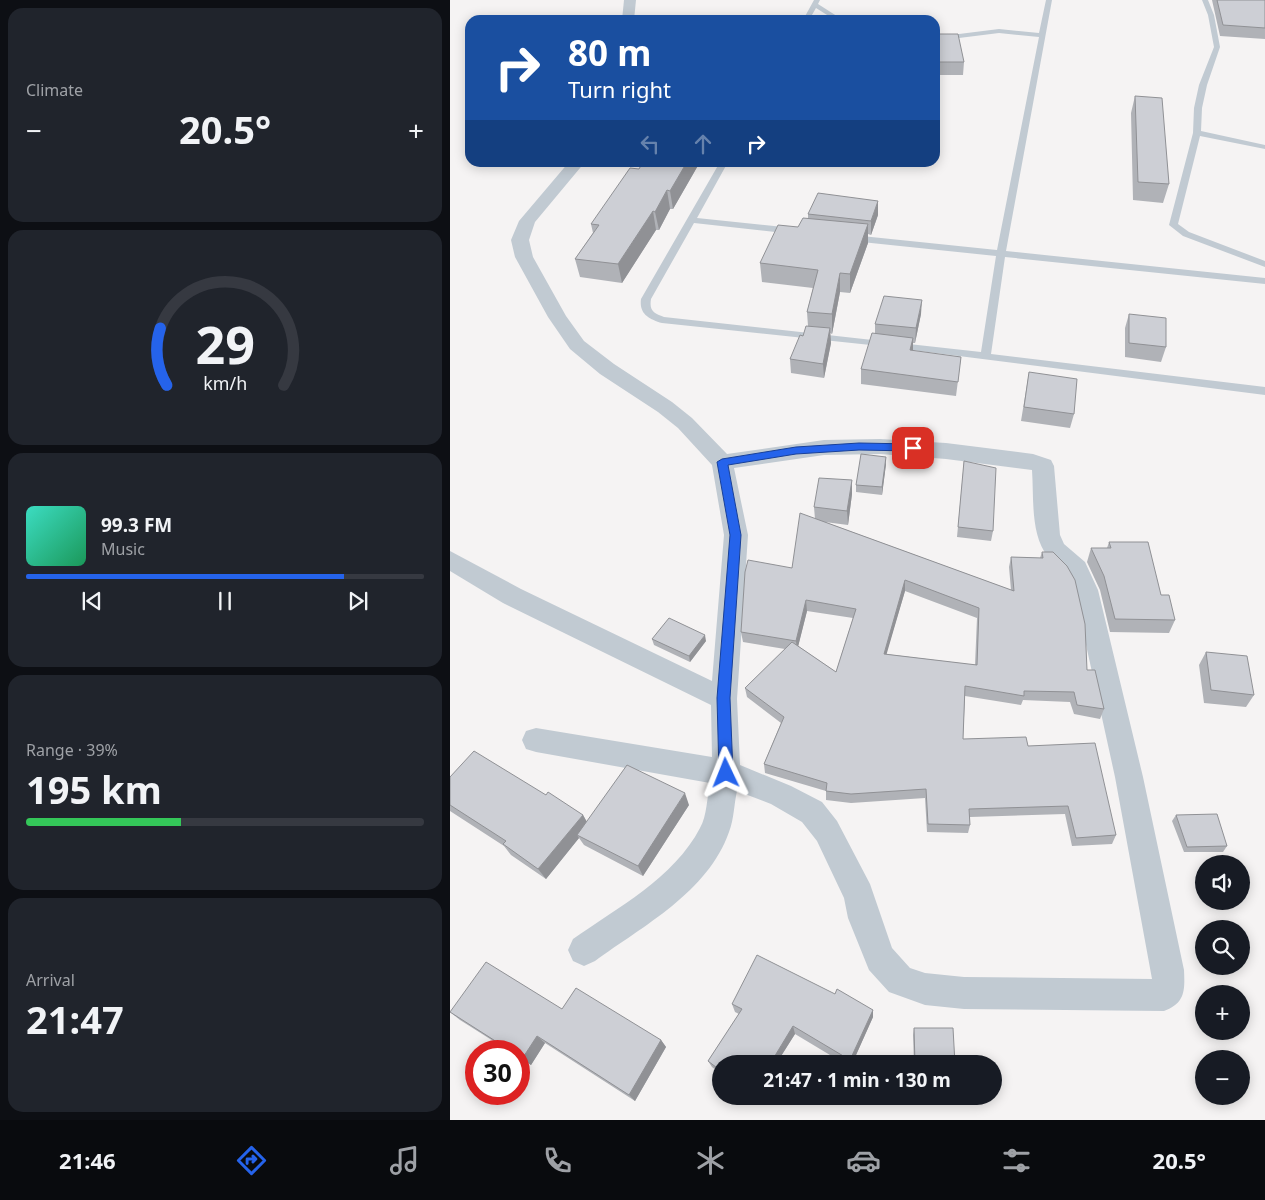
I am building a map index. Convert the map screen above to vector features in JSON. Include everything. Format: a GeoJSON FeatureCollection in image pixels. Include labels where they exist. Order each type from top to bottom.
{"type":"FeatureCollection","features":[{"type":"Feature","properties":{"kind":"street"},"geometry":{"type":"LineString","coordinates":[[628,15],[630,0]]}},
{"type":"Feature","properties":{"kind":"street"},"geometry":{"type":"LineString","coordinates":[[574,167],[527,221],[523,229],[520,240],[531,272],[557,317],[577,345],[607,369],[665,407],[685,423],[722,462],[736,535],[724,698],[726,773],[715,831],[694,865],[661,895],[584,950]]}},
{"type":"Feature","properties":{"kind":"street"},"geometry":{"type":"LineString","coordinates":[[536,740],[656,759],[726,773],[781,795],[812,812],[827,831],[859,895],[864,918],[880,959],[900,981],[925,989],[964,993],[1164,995],[1169,988],[1168,970],[1129,777],[1086,590],[1077,569],[1056,550],[1048,535],[1043,466],[1032,462],[913,448],[859,446],[796,450],[722,462]]}},
{"type":"Feature","properties":{"kind":"street"},"geometry":{"type":"LineString","coordinates":[[450,560],[512,596],[724,698]]}},
{"type":"Feature","properties":{"kind":"lane"},"geometry":{"type":"LineString","coordinates":[[986,356],[1000,252],[1049,0]]}},
{"type":"Feature","properties":{"kind":"lane"},"geometry":{"type":"LineString","coordinates":[[1205,0],[1211,15],[1217,47],[1203,85],[1198,108],[1197,133],[1173,225],[1186,234],[1265,264]]}},
{"type":"Feature","properties":{"kind":"lane"},"geometry":{"type":"LineString","coordinates":[[809,15],[816,2],[833,15]]}},
{"type":"Feature","properties":{"kind":"lane"},"geometry":{"type":"LineString","coordinates":[[940,38],[999,31],[1041,35]]}},
{"type":"Feature","properties":{"kind":"lane"},"geometry":{"type":"LineString","coordinates":[[1197,133],[1265,147]]}},
{"type":"Feature","properties":{"kind":"lane"},"geometry":{"type":"LineString","coordinates":[[721,167],[694,220],[675,246],[646,299],[645,307],[650,315],[662,320],[986,356],[1265,391]]}},
{"type":"Feature","properties":{"kind":"lane"},"geometry":{"type":"LineString","coordinates":[[694,220],[806,232]]}},
{"type":"Feature","properties":{"kind":"lane"},"geometry":{"type":"LineString","coordinates":[[845,237],[1265,280]]}},
{"type":"Feature","properties":{"kind":"building"},"geometry":{"type":"Polygon","coordinates":[[[1217,0],[1265,0],[1265,28],[1223,25],[1217,0]]]}},
{"type":"Feature","properties":{"kind":"building"},"geometry":{"type":"Polygon","coordinates":[[[940,34],[958,34],[964,62],[940,62],[940,34]]]}},
{"type":"Feature","properties":{"kind":"building"},"geometry":{"type":"Polygon","coordinates":[[[1135,96],[1162,98],[1169,184],[1138,182],[1135,96]]]}},
{"type":"Feature","properties":{"kind":"building"},"geometry":{"type":"Polygon","coordinates":[[[640,167],[684,167],[670,191],[667,190],[655,212],[653,211],[618,264],[575,259],[599,225],[591,224],[630,168],[639,169],[640,167]]]}},
{"type":"Feature","properties":{"kind":"building"},"geometry":{"type":"Polygon","coordinates":[[[818,193],[878,201],[871,221],[808,214],[818,193]]]}},
{"type":"Feature","properties":{"kind":"building"},"geometry":{"type":"Polygon","coordinates":[[[803,218],[868,224],[850,274],[840,273],[832,314],[807,312],[818,270],[760,263],[778,225],[798,227],[803,218]]]}},
{"type":"Feature","properties":{"kind":"building"},"geometry":{"type":"Polygon","coordinates":[[[884,296],[922,300],[916,328],[875,324],[884,296]]]}},
{"type":"Feature","properties":{"kind":"building"},"geometry":{"type":"Polygon","coordinates":[[[1129,314],[1166,318],[1166,347],[1129,343],[1129,314]]]}},
{"type":"Feature","properties":{"kind":"building"},"geometry":{"type":"Polygon","coordinates":[[[806,326],[830,328],[823,364],[790,359],[800,335],[803,336],[806,326]]]}},
{"type":"Feature","properties":{"kind":"building"},"geometry":{"type":"Polygon","coordinates":[[[872,333],[913,338],[910,350],[961,357],[958,382],[861,369],[872,333]]]}},
{"type":"Feature","properties":{"kind":"building"},"geometry":{"type":"Polygon","coordinates":[[[1029,372],[1077,379],[1074,414],[1024,407],[1029,372]]]}},
{"type":"Feature","properties":{"kind":"building"},"geometry":{"type":"Polygon","coordinates":[[[861,454],[886,457],[882,487],[856,485],[861,454]]]}},
{"type":"Feature","properties":{"kind":"building"},"geometry":{"type":"Polygon","coordinates":[[[964,461],[996,468],[993,531],[958,527],[964,461]]]}},
{"type":"Feature","properties":{"kind":"building"},"geometry":{"type":"Polygon","coordinates":[[[819,478],[852,480],[847,511],[814,507],[819,478]]]}},
{"type":"Feature","properties":{"kind":"building"},"geometry":{"type":"Polygon","coordinates":[[[800,513],[1014,591],[1011,557],[1043,558],[1042,552],[1053,552],[1067,566],[1075,580],[1085,624],[1087,670],[1095,670],[1104,709],[1077,705],[1074,692],[1024,691],[1024,696],[965,686],[963,739],[1026,737],[1028,746],[1095,743],[1116,835],[1076,838],[1068,806],[969,809],[970,825],[928,824],[926,789],[851,794],[826,791],[827,783],[764,764],[784,717],[745,688],[792,642],[836,672],[856,609],[806,600],[796,641],[741,632],[745,572],[748,560],[792,568],[800,513]],[[905,580],[884,654],[977,665],[979,608],[905,580]]]}},
{"type":"Feature","properties":{"kind":"building"},"geometry":{"type":"Polygon","coordinates":[[[1109,542],[1148,542],[1161,595],[1169,595],[1175,620],[1115,619],[1104,576],[1091,548],[1111,548],[1109,542]]]}},
{"type":"Feature","properties":{"kind":"building"},"geometry":{"type":"Polygon","coordinates":[[[669,618],[705,635],[689,656],[652,639],[669,618]]]}},
{"type":"Feature","properties":{"kind":"building"},"geometry":{"type":"Polygon","coordinates":[[[1206,652],[1247,656],[1254,695],[1211,690],[1206,652]]]}},
{"type":"Feature","properties":{"kind":"building"},"geometry":{"type":"Polygon","coordinates":[[[474,751],[546,795],[548,792],[583,815],[538,869],[503,844],[506,841],[450,805],[450,777],[474,751]]]}},
{"type":"Feature","properties":{"kind":"building"},"geometry":{"type":"Polygon","coordinates":[[[627,765],[685,793],[638,866],[577,835],[627,765]]]}},
{"type":"Feature","properties":{"kind":"building"},"geometry":{"type":"Polygon","coordinates":[[[1217,814],[1227,846],[1187,847],[1176,815],[1217,814]]]}},
{"type":"Feature","properties":{"kind":"building"},"geometry":{"type":"Polygon","coordinates":[[[757,955],[835,994],[837,989],[873,1010],[852,1055],[842,1055],[793,1026],[775,1055],[712,1055],[712,1064],[708,1061],[742,1009],[732,1004],[757,955]]]}},
{"type":"Feature","properties":{"kind":"building"},"geometry":{"type":"Polygon","coordinates":[[[486,962],[562,1009],[576,988],[661,1040],[629,1095],[537,1036],[530,1047],[530,1040],[494,1040],[450,1012],[486,962]]]}},
{"type":"Feature","properties":{"kind":"building"},"geometry":{"type":"Polygon","coordinates":[[[914,1028],[953,1028],[954,1055],[915,1055],[914,1028]]]}},
{"type":"Feature","properties":{"kind":"route"},"geometry":{"type":"LineString","coordinates":[[726,773],[724,698],[736,535],[722,462],[796,450],[859,446],[913,448]]}}]}
